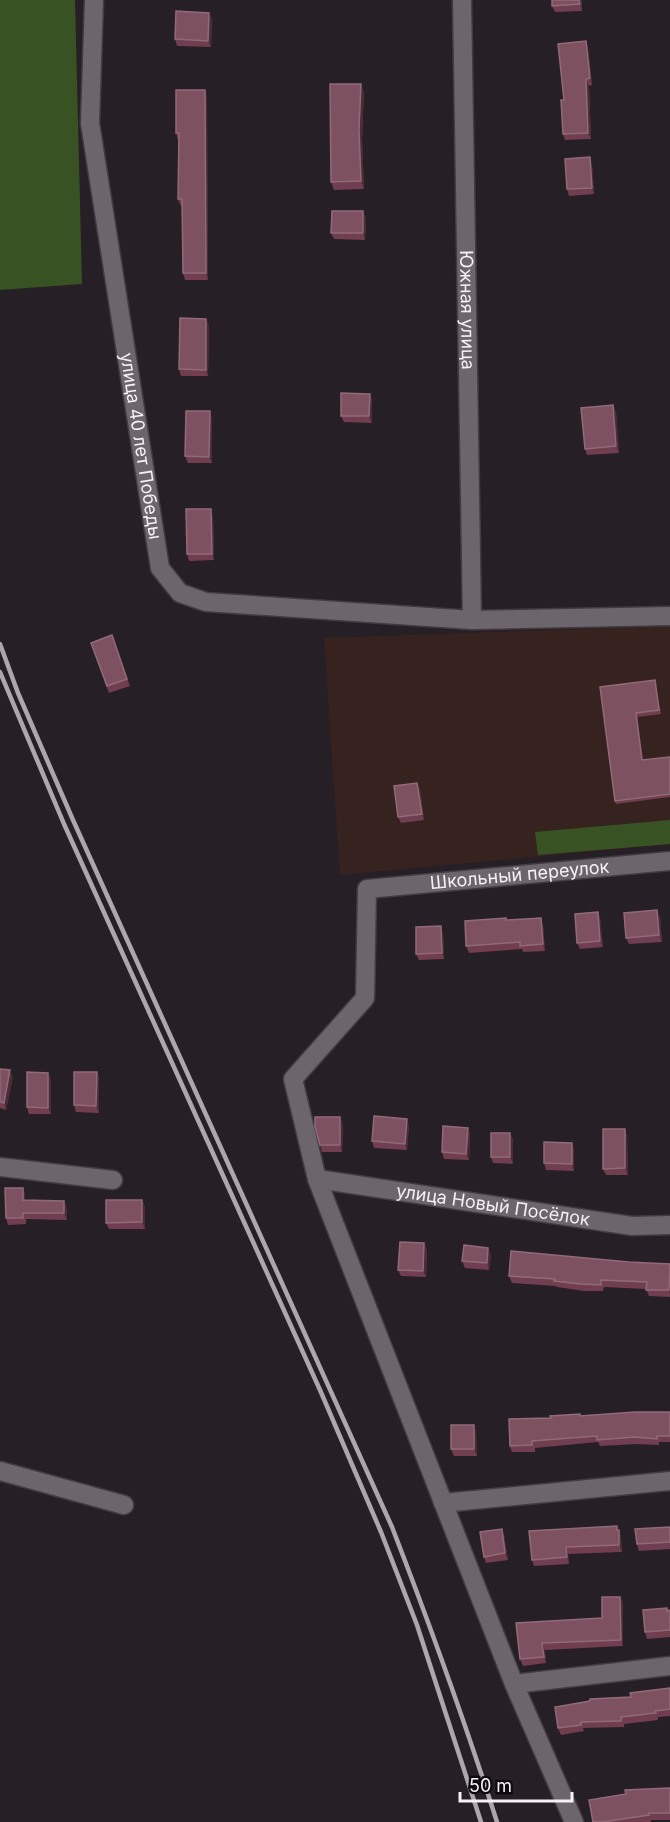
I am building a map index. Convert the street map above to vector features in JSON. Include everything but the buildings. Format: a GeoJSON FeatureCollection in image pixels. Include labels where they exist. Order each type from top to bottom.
{"type":"FeatureCollection","features":[{"type":"Feature","properties":{"kind":"street","name":"улица 40 лет Победы"},"geometry":{"type":"LineString","coordinates":[[94,0],[90,123],[160,568],[180,593],[206,602],[472,620],[670,616]]}},
{"type":"Feature","properties":{"kind":"street","name":"Южная улица"},"geometry":{"type":"LineString","coordinates":[[462,0],[472,620]]}},
{"type":"Feature","properties":{"kind":"street","name":"Школьный переулок"},"geometry":{"type":"LineString","coordinates":[[317,1179],[293,1079],[365,998],[367,889],[670,861]]}},
{"type":"Feature","properties":{"kind":"street"},"geometry":{"type":"LineString","coordinates":[[0,1167],[113,1180]]}},
{"type":"Feature","properties":{"kind":"street","name":"улица Новый Посёлок"},"geometry":{"type":"LineString","coordinates":[[317,1179],[632,1226],[670,1225]]}},
{"type":"Feature","properties":{"kind":"street"},"geometry":{"type":"LineString","coordinates":[[317,1179],[514,1684],[574,1822]]}},
{"type":"Feature","properties":{"kind":"street"},"geometry":{"type":"LineString","coordinates":[[0,1471],[124,1506]]}},
{"type":"Feature","properties":{"kind":"street"},"geometry":{"type":"LineString","coordinates":[[443,1503],[670,1481]]}},
{"type":"Feature","properties":{"kind":"street"},"geometry":{"type":"LineString","coordinates":[[514,1684],[670,1666]]}},
{"type":"Feature","properties":{"kind":"shaded area"},"geometry":{"type":"Polygon","coordinates":[[[670,626],[670,844],[340,875],[324,638],[670,626]]]}},
{"type":"Feature","properties":{"kind":"green space"},"geometry":{"type":"Polygon","coordinates":[[[0,0],[75,0],[82,284],[0,290],[0,0]]]}},
{"type":"Feature","properties":{"kind":"green space"},"geometry":{"type":"Polygon","coordinates":[[[670,820],[670,844],[538,855],[535,832],[670,820]]]}},
{"type":"Feature","properties":{"kind":"railway"},"geometry":{"type":"LineString","coordinates":[[0,644],[18,693],[73,820],[392,1527],[447,1674],[497,1822]]}},
{"type":"Feature","properties":{"kind":"railway"},"geometry":{"type":"LineString","coordinates":[[0,672],[64,824],[320,1390],[381,1532],[417,1625],[481,1822]]}}]}
